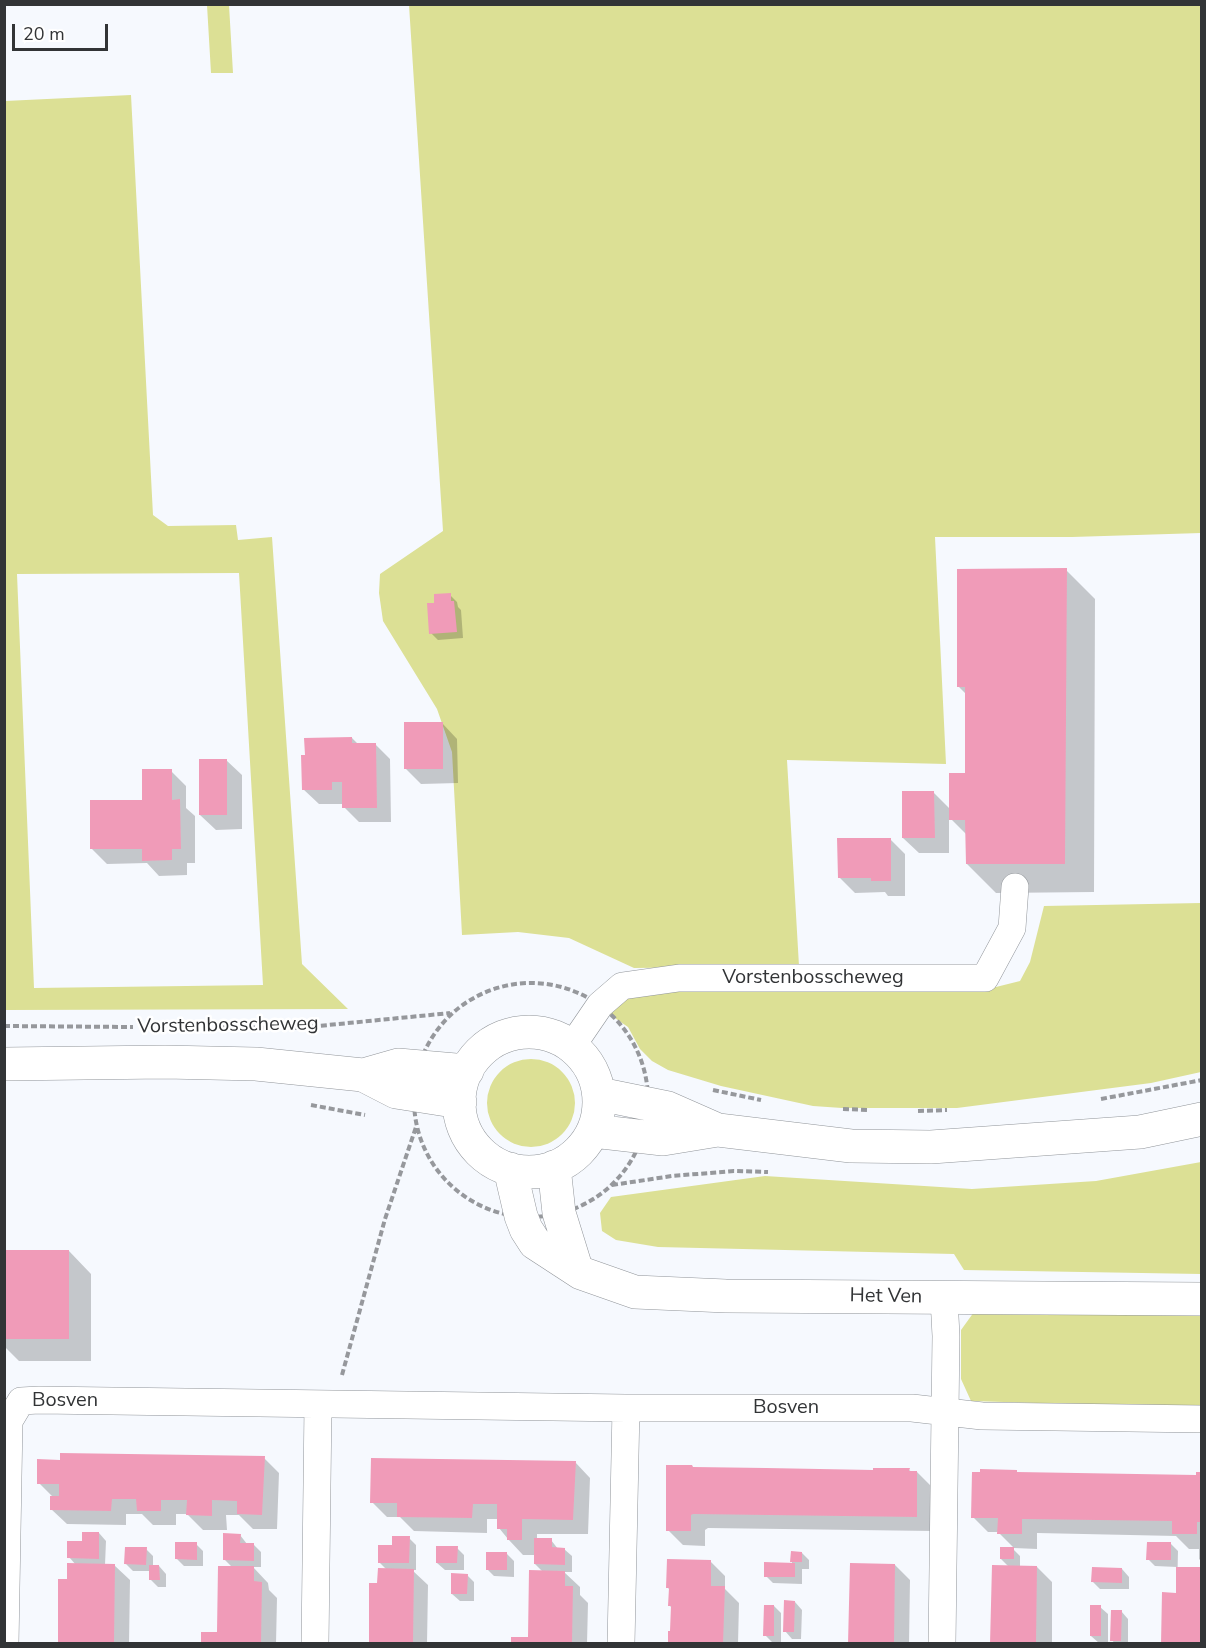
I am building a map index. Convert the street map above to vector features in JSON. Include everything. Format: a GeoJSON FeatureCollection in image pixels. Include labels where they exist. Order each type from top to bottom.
{"type":"FeatureCollection","features":[{"type":"Feature","properties":{"kind":"street","name":"Vorstenbosscheweg"},"geometry":{"type":"LineString","coordinates":[[572,1046],[600,1005],[622,986],[679,978],[985,978],[1012,928],[1015,887]]}},
{"type":"Feature","properties":{"kind":"street"},"geometry":{"type":"LineString","coordinates":[[527,1031],[550,1035],[572,1046],[585,1059],[594,1075],[599,1094],[599,1113],[593,1131],[582,1148],[567,1161],[554,1167],[530,1172],[510,1169],[491,1161],[475,1147],[465,1129],[459,1109],[460,1088],[469,1066],[484,1048],[504,1036],[527,1031]]}},
{"type":"Feature","properties":{"kind":"street","name":"Vorstenbosscheweg"},"geometry":{"type":"LineString","coordinates":[[4,1064],[165,1062],[256,1064],[363,1075],[396,1092],[460,1102]]}},
{"type":"Feature","properties":{"kind":"street","name":"Vorstenbosscheweg"},"geometry":{"type":"LineString","coordinates":[[363,1075],[398,1065],[467,1071]]}},
{"type":"Feature","properties":{"kind":"street"},"geometry":{"type":"LineString","coordinates":[[599,1094],[668,1108],[718,1130]]}},
{"type":"Feature","properties":{"kind":"street"},"geometry":{"type":"LineString","coordinates":[[593,1131],[663,1139],[718,1130],[851,1146],[932,1147],[1140,1132],[1202,1119]]}},
{"type":"Feature","properties":{"kind":"street"},"geometry":{"type":"LineString","coordinates":[[554,1167],[559,1213],[576,1268]]}},
{"type":"Feature","properties":{"kind":"street","name":"Het Ven"},"geometry":{"type":"LineString","coordinates":[[510,1169],[521,1216],[535,1243],[591,1278],[635,1292],[726,1296],[1202,1299]]}},
{"type":"Feature","properties":{"kind":"street"},"geometry":{"type":"LineString","coordinates":[[942,1644],[944,1298]]}},
{"type":"Feature","properties":{"kind":"street","name":"Bosven"},"geometry":{"type":"LineString","coordinates":[[5,1644],[9,1421],[21,1401],[626,1408],[912,1408],[982,1416],[1202,1419]]}},
{"type":"Feature","properties":{"kind":"street"},"geometry":{"type":"LineString","coordinates":[[315,1644],[326,1405]]}},
{"type":"Feature","properties":{"kind":"street"},"geometry":{"type":"LineString","coordinates":[[621,1644],[626,1408]]}},
{"type":"Feature","properties":{"kind":"path","name":"Vorstenbosscheweg"},"geometry":{"type":"LineString","coordinates":[[204,1027],[298,1028],[451,1013]]}},
{"type":"Feature","properties":{"kind":"path","name":"Vorstenbosscheweg"},"geometry":{"type":"LineString","coordinates":[[4,1026],[134,1027]]}},
{"type":"Feature","properties":{"kind":"path"},"geometry":{"type":"LineString","coordinates":[[1095,1100],[1202,1080]]}},
{"type":"Feature","properties":{"kind":"path"},"geometry":{"type":"LineString","coordinates":[[299,1103],[369,1116]]}},
{"type":"Feature","properties":{"kind":"path"},"geometry":{"type":"LineString","coordinates":[[832,1108],[876,1111]]}},
{"type":"Feature","properties":{"kind":"path"},"geometry":{"type":"LineString","coordinates":[[908,1111],[951,1110]]}},
{"type":"Feature","properties":{"kind":"path"},"geometry":{"type":"LineString","coordinates":[[326,1405],[416,1125]]}},
{"type":"Feature","properties":{"kind":"path"},"geometry":{"type":"LineString","coordinates":[[612,1185],[672,1176],[735,1171],[774,1172]]}},
{"type":"Feature","properties":{"kind":"green space"},"geometry":{"type":"Polygon","coordinates":[[[207,5],[229,5],[233,73],[211,73],[207,5]]]}},
{"type":"Feature","properties":{"kind":"green space"},"geometry":{"type":"Polygon","coordinates":[[[409,5],[1201,5],[1201,533],[1072,537],[935,537],[946,764],[787,760],[799,966],[634,968],[569,938],[518,932],[462,935],[452,752],[437,709],[383,621],[379,593],[380,574],[443,531],[409,5]]]}},
{"type":"Feature","properties":{"kind":"green space"},"geometry":{"type":"Polygon","coordinates":[[[131,95],[153,515],[168,526],[236,525],[238,540],[272,537],[302,964],[348,1009],[5,1010],[5,101],[131,95]],[[239,573],[17,574],[34,988],[263,985],[239,573]]]}},
{"type":"Feature","properties":{"kind":"green space"},"geometry":{"type":"Polygon","coordinates":[[[1201,903],[1201,1072],[1151,1083],[957,1108],[813,1106],[721,1086],[668,1070],[652,1061],[640,1049],[628,1027],[609,1014],[621,996],[648,986],[996,987],[1020,981],[1030,962],[1044,906],[1201,903]]]}},
{"type":"Feature","properties":{"kind":"green space"},"geometry":{"type":"Polygon","coordinates":[[[531,1059],[548,1062],[562,1072],[572,1086],[575,1103],[572,1120],[562,1134],[548,1144],[531,1147],[514,1144],[500,1134],[490,1120],[487,1103],[490,1086],[500,1072],[514,1062],[531,1059]]]}},
{"type":"Feature","properties":{"kind":"green space"},"geometry":{"type":"Polygon","coordinates":[[[1201,1162],[1201,1274],[964,1270],[954,1254],[658,1247],[616,1240],[602,1231],[600,1213],[611,1197],[765,1176],[972,1189],[1096,1181],[1201,1162]]]}},
{"type":"Feature","properties":{"kind":"green space"},"geometry":{"type":"Polygon","coordinates":[[[974,1312],[1201,1314],[1201,1408],[971,1401],[961,1379],[961,1330],[974,1312]]]}},
{"type":"Feature","properties":{"kind":"building"},"geometry":{"type":"Polygon","coordinates":[[[1067,568],[1065,864],[966,864],[965,820],[949,820],[949,773],[965,773],[965,687],[957,687],[957,569],[1067,568]]]}},
{"type":"Feature","properties":{"kind":"building"},"geometry":{"type":"Polygon","coordinates":[[[451,593],[457,632],[429,634],[427,603],[434,603],[434,594],[451,593]]]}},
{"type":"Feature","properties":{"kind":"building"},"geometry":{"type":"Polygon","coordinates":[[[404,722],[443,722],[443,769],[404,769],[404,722]]]}},
{"type":"Feature","properties":{"kind":"building"},"geometry":{"type":"Polygon","coordinates":[[[352,737],[352,743],[376,743],[377,808],[342,808],[342,782],[332,782],[332,790],[302,790],[301,755],[305,755],[304,738],[352,737]]]}},
{"type":"Feature","properties":{"kind":"building"},"geometry":{"type":"Polygon","coordinates":[[[199,759],[227,759],[227,815],[199,815],[199,759]]]}},
{"type":"Feature","properties":{"kind":"building"},"geometry":{"type":"Polygon","coordinates":[[[142,769],[172,769],[172,800],[180,799],[181,849],[172,849],[172,860],[142,861],[142,849],[90,849],[90,800],[142,800],[142,769]]]}},
{"type":"Feature","properties":{"kind":"building"},"geometry":{"type":"Polygon","coordinates":[[[902,791],[934,791],[935,838],[902,838],[902,791]]]}},
{"type":"Feature","properties":{"kind":"building"},"geometry":{"type":"Polygon","coordinates":[[[837,838],[891,838],[891,881],[871,881],[871,878],[838,878],[837,838]]]}},
{"type":"Feature","properties":{"kind":"building"},"geometry":{"type":"Polygon","coordinates":[[[4,1250],[69,1250],[69,1339],[4,1339],[4,1250]]]}},
{"type":"Feature","properties":{"kind":"building"},"geometry":{"type":"Polygon","coordinates":[[[60,1453],[265,1456],[262,1515],[237,1514],[237,1501],[212,1500],[212,1516],[186,1515],[187,1500],[161,1500],[161,1511],[137,1511],[136,1499],[112,1499],[111,1511],[50,1510],[50,1496],[59,1496],[59,1484],[37,1484],[37,1459],[60,1460],[60,1453]]]}},
{"type":"Feature","properties":{"kind":"building"},"geometry":{"type":"Polygon","coordinates":[[[371,1458],[576,1461],[573,1520],[522,1519],[522,1540],[507,1540],[507,1529],[497,1529],[497,1504],[473,1504],[472,1518],[397,1517],[397,1503],[370,1503],[371,1458]]]}},
{"type":"Feature","properties":{"kind":"building"},"geometry":{"type":"Polygon","coordinates":[[[666,1465],[873,1470],[873,1468],[910,1468],[909,1471],[917,1471],[917,1517],[693,1514],[691,1515],[691,1531],[666,1531],[666,1465]]]}},
{"type":"Feature","properties":{"kind":"building"},"geometry":{"type":"Polygon","coordinates":[[[980,1469],[1017,1470],[1017,1472],[1196,1475],[1196,1472],[1202,1472],[1202,1522],[1197,1522],[1197,1534],[1172,1534],[1172,1521],[1022,1519],[1022,1534],[997,1534],[998,1518],[971,1518],[972,1472],[980,1472],[980,1469]]]}},
{"type":"Feature","properties":{"kind":"building"},"geometry":{"type":"Polygon","coordinates":[[[82,1532],[99,1532],[99,1559],[67,1558],[67,1541],[82,1541],[82,1532]]]}},
{"type":"Feature","properties":{"kind":"building"},"geometry":{"type":"Polygon","coordinates":[[[223,1533],[241,1534],[240,1543],[254,1543],[254,1561],[223,1560],[223,1533]]]}},
{"type":"Feature","properties":{"kind":"building"},"geometry":{"type":"Polygon","coordinates":[[[392,1536],[410,1536],[409,1563],[378,1563],[378,1545],[392,1545],[392,1536]]]}},
{"type":"Feature","properties":{"kind":"building"},"geometry":{"type":"Polygon","coordinates":[[[534,1538],[552,1538],[552,1547],[565,1548],[565,1565],[534,1564],[534,1538]]]}},
{"type":"Feature","properties":{"kind":"building"},"geometry":{"type":"Polygon","coordinates":[[[175,1542],[197,1542],[197,1560],[175,1559],[175,1542]]]}},
{"type":"Feature","properties":{"kind":"building"},"geometry":{"type":"Polygon","coordinates":[[[1147,1542],[1171,1542],[1171,1560],[1146,1560],[1147,1542]]]}},
{"type":"Feature","properties":{"kind":"building"},"geometry":{"type":"Polygon","coordinates":[[[436,1546],[458,1546],[457,1563],[436,1563],[436,1546]]]}},
{"type":"Feature","properties":{"kind":"building"},"geometry":{"type":"Polygon","coordinates":[[[125,1547],[147,1547],[146,1565],[124,1564],[125,1547]]]}},
{"type":"Feature","properties":{"kind":"building"},"geometry":{"type":"Polygon","coordinates":[[[1000,1547],[1014,1547],[1014,1559],[1000,1559],[1000,1547]]]}},
{"type":"Feature","properties":{"kind":"building"},"geometry":{"type":"Polygon","coordinates":[[[791,1551],[802,1552],[802,1562],[790,1562],[791,1551]]]}},
{"type":"Feature","properties":{"kind":"building"},"geometry":{"type":"Polygon","coordinates":[[[486,1552],[507,1552],[507,1570],[486,1570],[486,1552]]]}},
{"type":"Feature","properties":{"kind":"building"},"geometry":{"type":"Polygon","coordinates":[[[667,1559],[711,1560],[711,1586],[725,1586],[723,1644],[668,1644],[671,1606],[668,1606],[669,1588],[666,1588],[667,1559]]]}},
{"type":"Feature","properties":{"kind":"building"},"geometry":{"type":"Polygon","coordinates":[[[764,1562],[795,1563],[795,1577],[764,1577],[764,1562]]]}},
{"type":"Feature","properties":{"kind":"building"},"geometry":{"type":"Polygon","coordinates":[[[67,1563],[115,1564],[114,1644],[58,1644],[58,1579],[67,1579],[67,1563]]]}},
{"type":"Feature","properties":{"kind":"building"},"geometry":{"type":"Polygon","coordinates":[[[850,1563],[895,1564],[894,1644],[848,1644],[850,1563]]]}},
{"type":"Feature","properties":{"kind":"building"},"geometry":{"type":"Polygon","coordinates":[[[149,1565],[159,1565],[160,1580],[149,1580],[149,1565]]]}},
{"type":"Feature","properties":{"kind":"building"},"geometry":{"type":"Polygon","coordinates":[[[992,1565],[1037,1566],[1036,1644],[990,1644],[992,1565]]]}},
{"type":"Feature","properties":{"kind":"building"},"geometry":{"type":"Polygon","coordinates":[[[218,1566],[254,1566],[254,1581],[262,1582],[261,1644],[201,1644],[201,1632],[217,1632],[218,1566]]]}},
{"type":"Feature","properties":{"kind":"building"},"geometry":{"type":"Polygon","coordinates":[[[1092,1567],[1122,1568],[1122,1583],[1091,1582],[1092,1567]]]}},
{"type":"Feature","properties":{"kind":"building"},"geometry":{"type":"Polygon","coordinates":[[[1176,1567],[1202,1567],[1202,1644],[1161,1644],[1162,1592],[1176,1593],[1176,1567]]]}},
{"type":"Feature","properties":{"kind":"building"},"geometry":{"type":"Polygon","coordinates":[[[378,1568],[414,1569],[413,1644],[369,1644],[369,1583],[377,1583],[378,1568]]]}},
{"type":"Feature","properties":{"kind":"building"},"geometry":{"type":"Polygon","coordinates":[[[529,1570],[565,1571],[565,1586],[573,1586],[572,1644],[511,1644],[511,1637],[528,1637],[529,1570]]]}},
{"type":"Feature","properties":{"kind":"building"},"geometry":{"type":"Polygon","coordinates":[[[451,1573],[468,1574],[467,1594],[451,1594],[451,1573]]]}},
{"type":"Feature","properties":{"kind":"building"},"geometry":{"type":"Polygon","coordinates":[[[784,1600],[795,1601],[794,1632],[783,1632],[784,1600]]]}},
{"type":"Feature","properties":{"kind":"building"},"geometry":{"type":"Polygon","coordinates":[[[764,1605],[774,1605],[774,1636],[763,1636],[764,1605]]]}},
{"type":"Feature","properties":{"kind":"building"},"geometry":{"type":"Polygon","coordinates":[[[1090,1605],[1101,1605],[1101,1636],[1090,1636],[1090,1605]]]}},
{"type":"Feature","properties":{"kind":"building"},"geometry":{"type":"Polygon","coordinates":[[[1111,1610],[1122,1610],[1121,1641],[1110,1641],[1111,1610]]]}}]}
